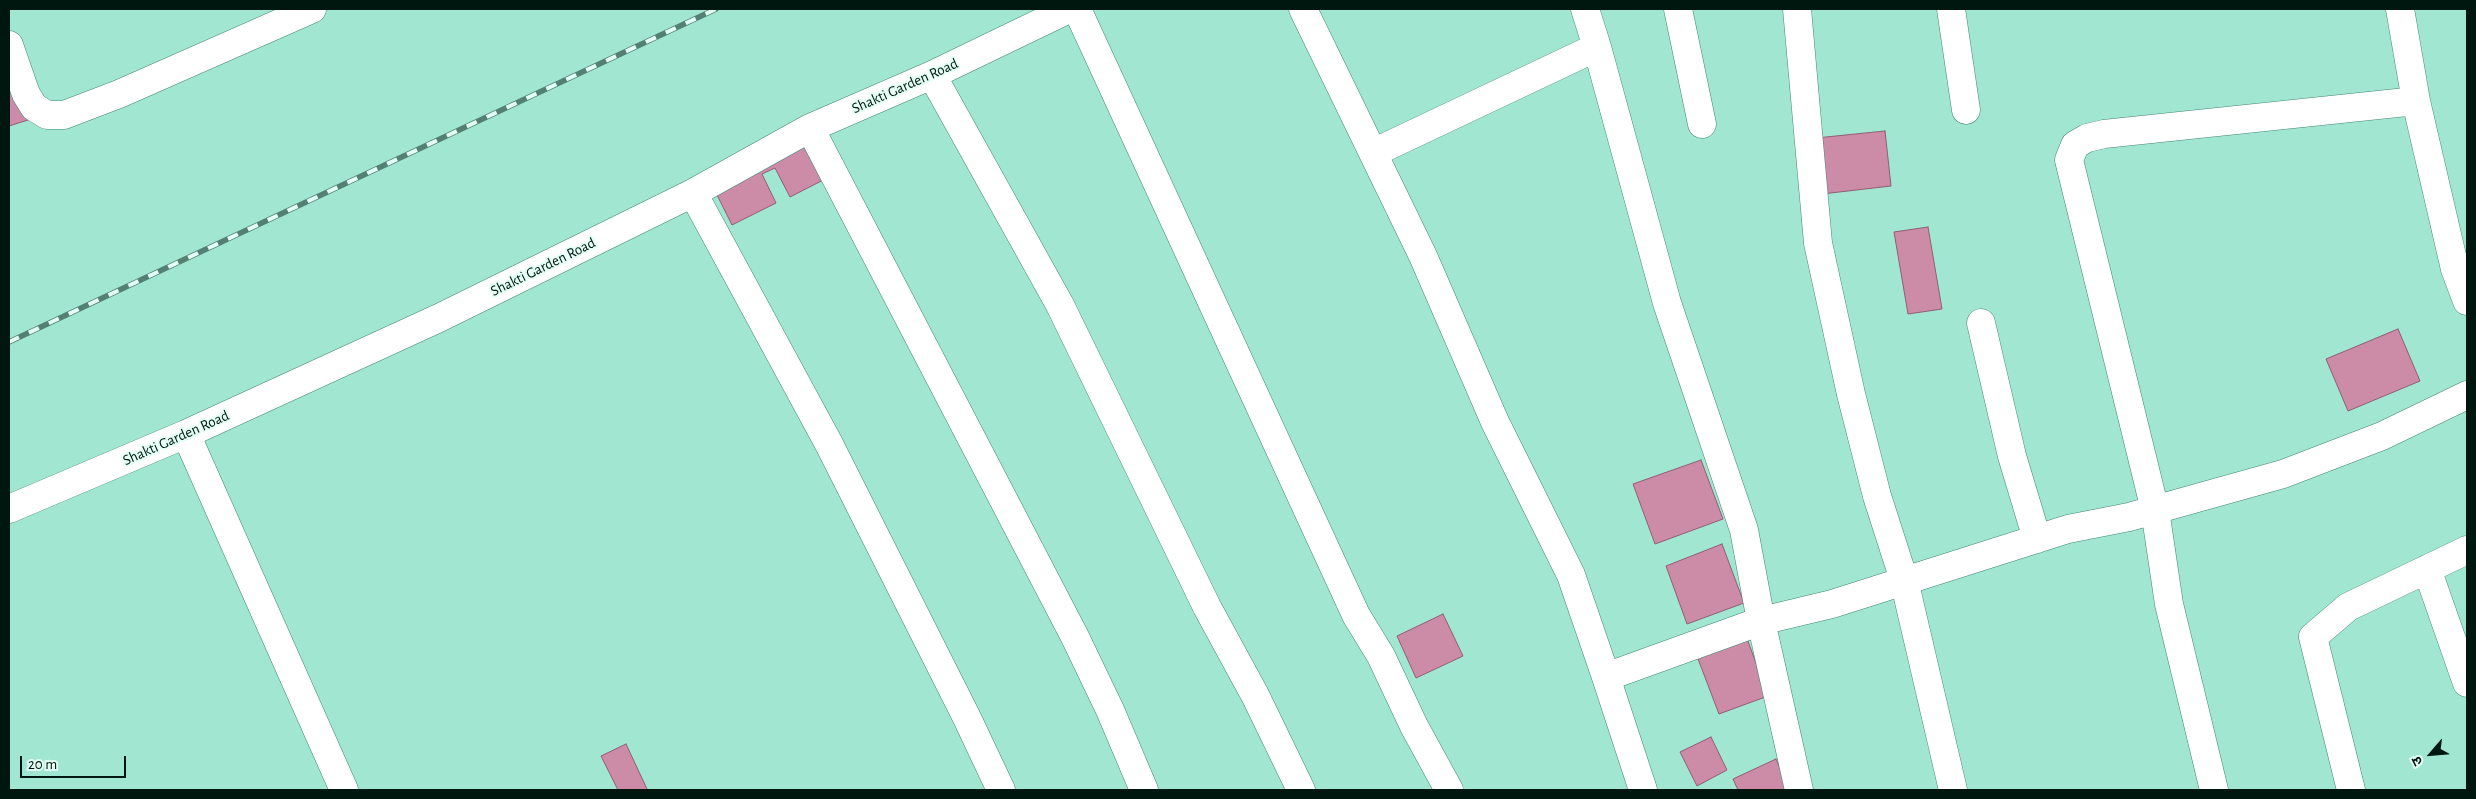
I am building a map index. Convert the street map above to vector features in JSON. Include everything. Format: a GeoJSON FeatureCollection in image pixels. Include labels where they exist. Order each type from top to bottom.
{"type":"FeatureCollection","features":[{"type":"Feature","properties":{"kind":"street","name":"Shakti Garden Road"},"geometry":{"type":"LineString","coordinates":[[9,509],[186,434],[439,318],[693,193],[810,128],[932,75],[1069,9]]}},
{"type":"Feature","properties":{"kind":"street"},"geometry":{"type":"LineString","coordinates":[[1077,9],[1356,614],[1381,656],[1414,726],[1449,790]]}},
{"type":"Feature","properties":{"kind":"street"},"geometry":{"type":"LineString","coordinates":[[1303,9],[1422,256],[1494,422],[1571,575],[1643,790]]}},
{"type":"Feature","properties":{"kind":"street"},"geometry":{"type":"LineString","coordinates":[[1585,9],[1667,303],[1744,530],[1761,621],[1799,790]]}},
{"type":"Feature","properties":{"kind":"street"},"geometry":{"type":"LineString","coordinates":[[1678,9],[1702,124]]}},
{"type":"Feature","properties":{"kind":"street"},"geometry":{"type":"LineString","coordinates":[[1797,9],[1818,243],[1853,404],[1876,496],[1904,580],[1953,790]]}},
{"type":"Feature","properties":{"kind":"street"},"geometry":{"type":"LineString","coordinates":[[1951,9],[1966,110]]}},
{"type":"Feature","properties":{"kind":"street"},"geometry":{"type":"LineString","coordinates":[[2402,9],[2416,101],[2456,268],[2467,301]]}},
{"type":"Feature","properties":{"kind":"street"},"geometry":{"type":"LineString","coordinates":[[9,45],[26,94],[34,107],[47,115],[64,115],[118,94],[298,11]]}},
{"type":"Feature","properties":{"kind":"street"},"geometry":{"type":"LineString","coordinates":[[1373,153],[1597,47]]}},
{"type":"Feature","properties":{"kind":"street"},"geometry":{"type":"LineString","coordinates":[[932,75],[1060,305],[1202,598],[1256,697],[1301,790]]}},
{"type":"Feature","properties":{"kind":"street"},"geometry":{"type":"LineString","coordinates":[[2214,790],[2169,604],[2155,510],[2069,160],[2075,145],[2087,138],[2104,134],[2416,101]]}},
{"type":"Feature","properties":{"kind":"street"},"geometry":{"type":"LineString","coordinates":[[810,128],[1076,637],[1144,790]]}},
{"type":"Feature","properties":{"kind":"street"},"geometry":{"type":"LineString","coordinates":[[693,193],[829,444],[967,718],[1001,790]]}},
{"type":"Feature","properties":{"kind":"street"},"geometry":{"type":"LineString","coordinates":[[1981,324],[2012,456],[2037,539]]}},
{"type":"Feature","properties":{"kind":"street"},"geometry":{"type":"LineString","coordinates":[[1606,677],[1761,621],[1832,604],[2068,529],[2155,510],[2283,474],[2382,436],[2467,395]]}},
{"type":"Feature","properties":{"kind":"street"},"geometry":{"type":"LineString","coordinates":[[186,434],[344,790]]}},
{"type":"Feature","properties":{"kind":"street"},"geometry":{"type":"LineString","coordinates":[[2351,790],[2313,637],[2348,607],[2467,550]]}},
{"type":"Feature","properties":{"kind":"street"},"geometry":{"type":"LineString","coordinates":[[2427,569],[2467,683]]}},
{"type":"Feature","properties":{"kind":"building"},"geometry":{"type":"Polygon","coordinates":[[[9,66],[28,120],[9,126],[9,66]]]}},
{"type":"Feature","properties":{"kind":"building"},"geometry":{"type":"Polygon","coordinates":[[[1885,131],[1891,186],[1822,194],[1816,138],[1885,131]]]}},
{"type":"Feature","properties":{"kind":"building"},"geometry":{"type":"Polygon","coordinates":[[[814,137],[833,175],[790,197],[775,168],[762,174],[776,203],[732,225],[713,187],[814,137]]]}},
{"type":"Feature","properties":{"kind":"building"},"geometry":{"type":"Polygon","coordinates":[[[1928,227],[1942,309],[1908,314],[1894,232],[1928,227]]]}},
{"type":"Feature","properties":{"kind":"building"},"geometry":{"type":"Polygon","coordinates":[[[2398,329],[2420,381],[2348,411],[2326,359],[2398,329]]]}},
{"type":"Feature","properties":{"kind":"building"},"geometry":{"type":"Polygon","coordinates":[[[1701,460],[1723,519],[1655,544],[1633,484],[1701,460]]]}},
{"type":"Feature","properties":{"kind":"building"},"geometry":{"type":"Polygon","coordinates":[[[1722,544],[1744,603],[1687,624],[1666,566],[1722,544]]]}},
{"type":"Feature","properties":{"kind":"building"},"geometry":{"type":"Polygon","coordinates":[[[1443,614],[1463,656],[1416,678],[1397,636],[1443,614]]]}},
{"type":"Feature","properties":{"kind":"building"},"geometry":{"type":"Polygon","coordinates":[[[1745,633],[1768,696],[1719,714],[1695,651],[1745,633]]]}},
{"type":"Feature","properties":{"kind":"building"},"geometry":{"type":"Polygon","coordinates":[[[1711,737],[1727,770],[1697,786],[1680,752],[1711,737]]]}},
{"type":"Feature","properties":{"kind":"building"},"geometry":{"type":"Polygon","coordinates":[[[626,744],[647,789],[645,790],[618,790],[601,756],[626,744]]]}},
{"type":"Feature","properties":{"kind":"building"},"geometry":{"type":"Polygon","coordinates":[[[1776,759],[1790,790],[1738,790],[1733,779],[1776,759]]]}},
{"type":"Feature","properties":{"kind":"railway"},"geometry":{"type":"LineString","coordinates":[[9,342],[716,9]]}}]}
